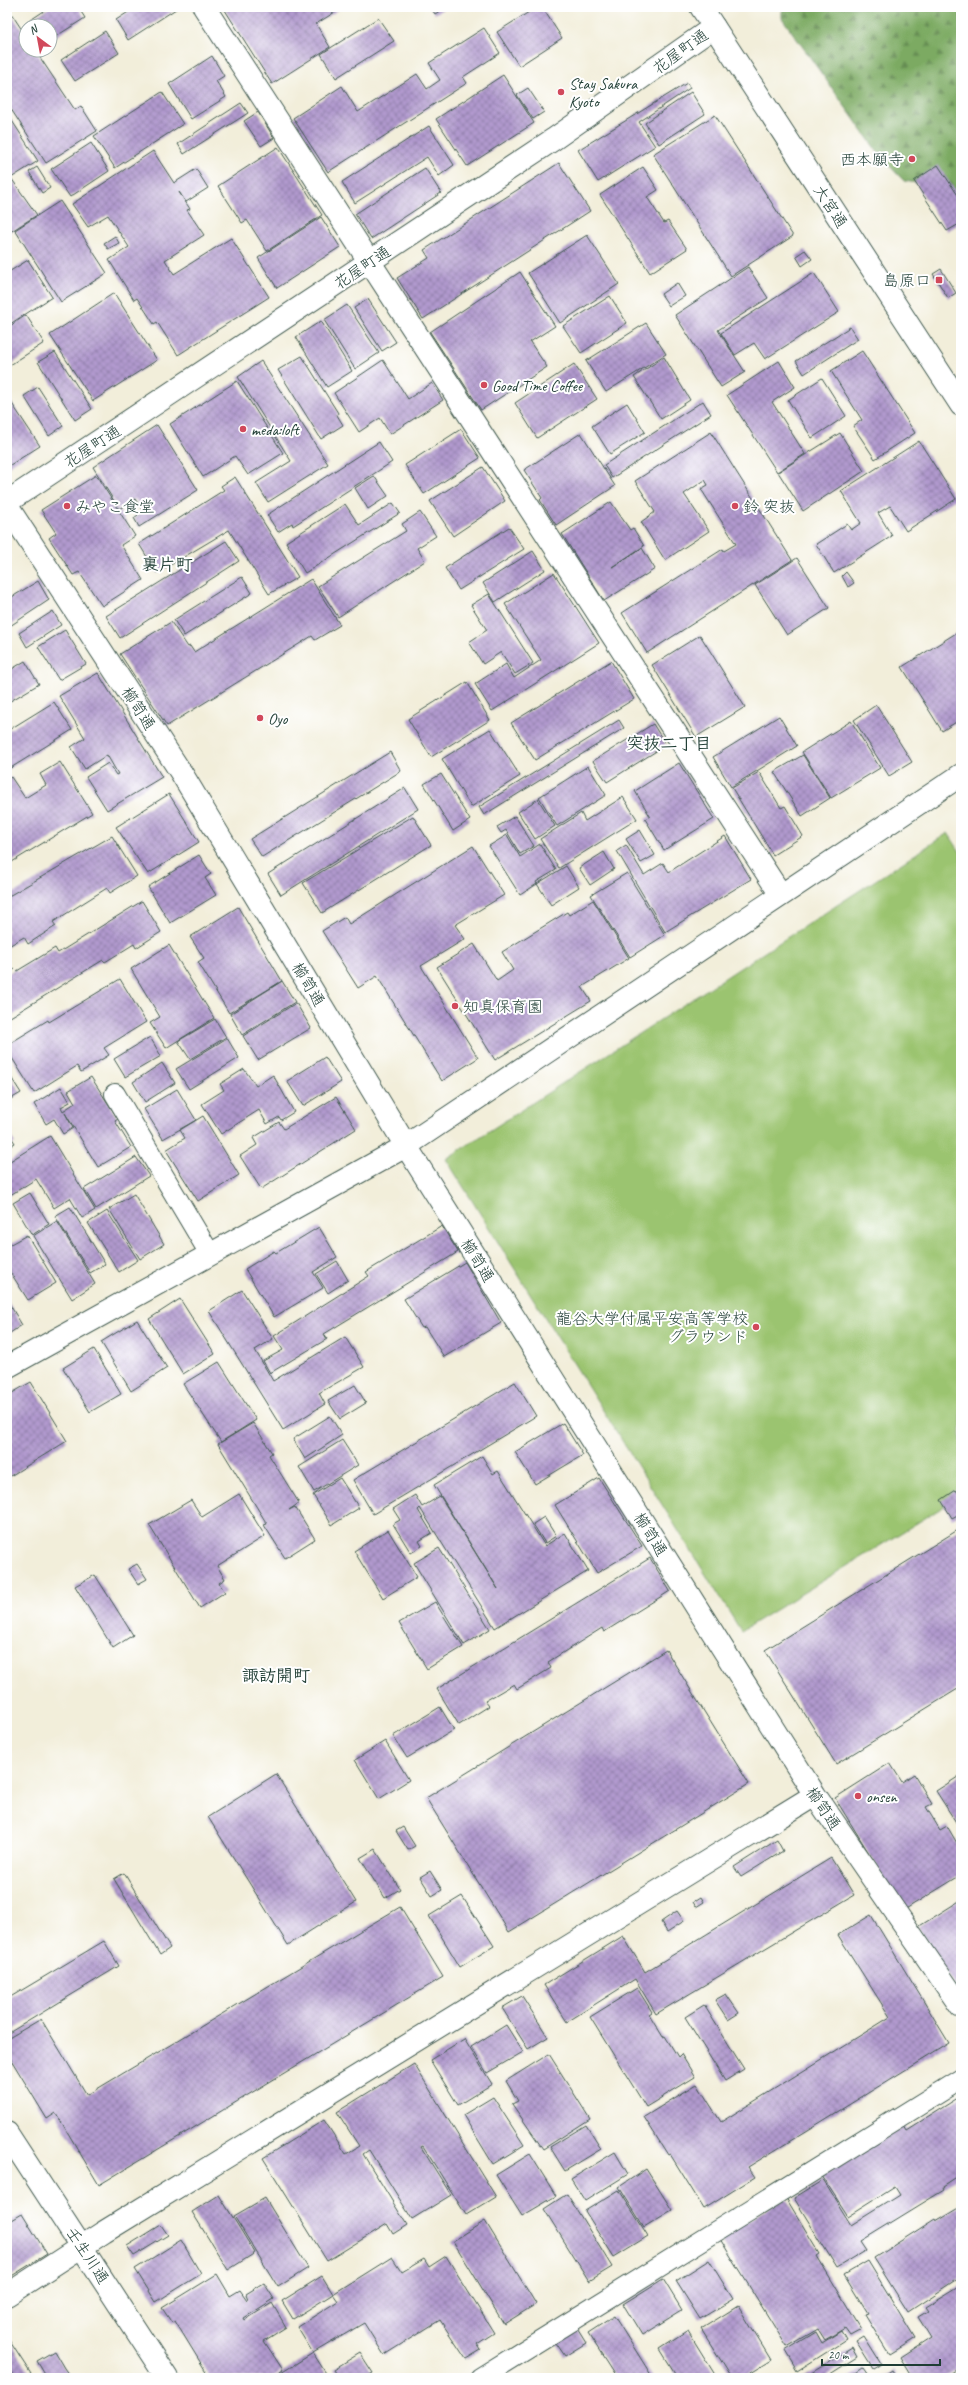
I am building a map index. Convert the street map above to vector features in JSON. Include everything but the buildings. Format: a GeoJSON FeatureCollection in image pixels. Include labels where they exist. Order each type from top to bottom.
{"type":"FeatureCollection","features":[{"type":"Feature","properties":{"kind":"street"},"geometry":{"type":"LineString","coordinates":[[204,7],[781,895]]}},
{"type":"Feature","properties":{"kind":"street","name":"大宮通"},"geometry":{"type":"LineString","coordinates":[[701,7],[961,406]]}},
{"type":"Feature","properties":{"kind":"street","name":"花屋町通"},"geometry":{"type":"LineString","coordinates":[[7,502],[369,263],[574,125],[714,27]]}},
{"type":"Feature","properties":{"kind":"street","name":"櫛笥通"},"geometry":{"type":"LineString","coordinates":[[7,506],[182,774],[406,1146],[815,1795],[961,2007]]}},
{"type":"Feature","properties":{"kind":"street"},"geometry":{"type":"LineString","coordinates":[[7,1367],[406,1146],[961,775]]}},
{"type":"Feature","properties":{"kind":"street"},"geometry":{"type":"LineString","coordinates":[[7,2295],[82,2246],[815,1795]]}},
{"type":"Feature","properties":{"kind":"street","name":"壬生川通"},"geometry":{"type":"LineString","coordinates":[[7,2133],[167,2378]]}},
{"type":"Feature","properties":{"kind":"lane"},"geometry":{"type":"LineString","coordinates":[[115,1094],[210,1254]]}},
{"type":"Feature","properties":{"kind":"lane"},"geometry":{"type":"LineString","coordinates":[[480,2378],[961,2079]]}},
{"type":"Feature","properties":{"kind":"green space","name":"西本願寺"},"geometry":{"type":"Polygon","coordinates":[[[785,7],[961,7],[961,190],[904,181],[881,157],[782,18],[782,11],[785,7]]]}},
{"type":"Feature","properties":{"kind":"green space","name":"龍谷大学付属平安高等学校 グラウンド"},"geometry":{"type":"Polygon","coordinates":[[[948,833],[961,853],[961,1496],[741,1631],[446,1159],[948,833]]]}},
{"type":"Feature","properties":{"kind":"place","name":"Stay Sakura Kyoto"},"geometry":{"type":"Point","coordinates":[561,92]}},
{"type":"Feature","properties":{"kind":"place","name":"西本願寺"},"geometry":{"type":"Point","coordinates":[912,159]}},
{"type":"Feature","properties":{"kind":"place","name":"島原口"},"geometry":{"type":"Point","coordinates":[939,280]}},
{"type":"Feature","properties":{"kind":"place","name":"Good Time Coffee"},"geometry":{"type":"Point","coordinates":[484,385]}},
{"type":"Feature","properties":{"kind":"place","name":"meda:loft"},"geometry":{"type":"Point","coordinates":[243,429]}},
{"type":"Feature","properties":{"kind":"place","name":"みやこ食堂"},"geometry":{"type":"Point","coordinates":[67,506]}},
{"type":"Feature","properties":{"kind":"place","name":"鈴 突抜"},"geometry":{"type":"Point","coordinates":[735,506]}},
{"type":"Feature","properties":{"kind":"place","name":"Oyo"},"geometry":{"type":"Point","coordinates":[260,718]}},
{"type":"Feature","properties":{"kind":"place","name":"知真保育園"},"geometry":{"type":"Point","coordinates":[455,1006]}},
{"type":"Feature","properties":{"kind":"place","name":"龍谷大学付属平安高等学校 グラウンド"},"geometry":{"type":"Point","coordinates":[756,1327]}},
{"type":"Feature","properties":{"kind":"place","name":"onsen"},"geometry":{"type":"Point","coordinates":[858,1796]}},
{"type":"Feature","properties":{"kind":"district","name":"裏片町"},"geometry":{"type":"Point","coordinates":[167,564]}},
{"type":"Feature","properties":{"kind":"district","name":"突抜二丁目"},"geometry":{"type":"Point","coordinates":[669,743]}},
{"type":"Feature","properties":{"kind":"district","name":"諏訪開町"},"geometry":{"type":"Point","coordinates":[276,1675]}}]}
